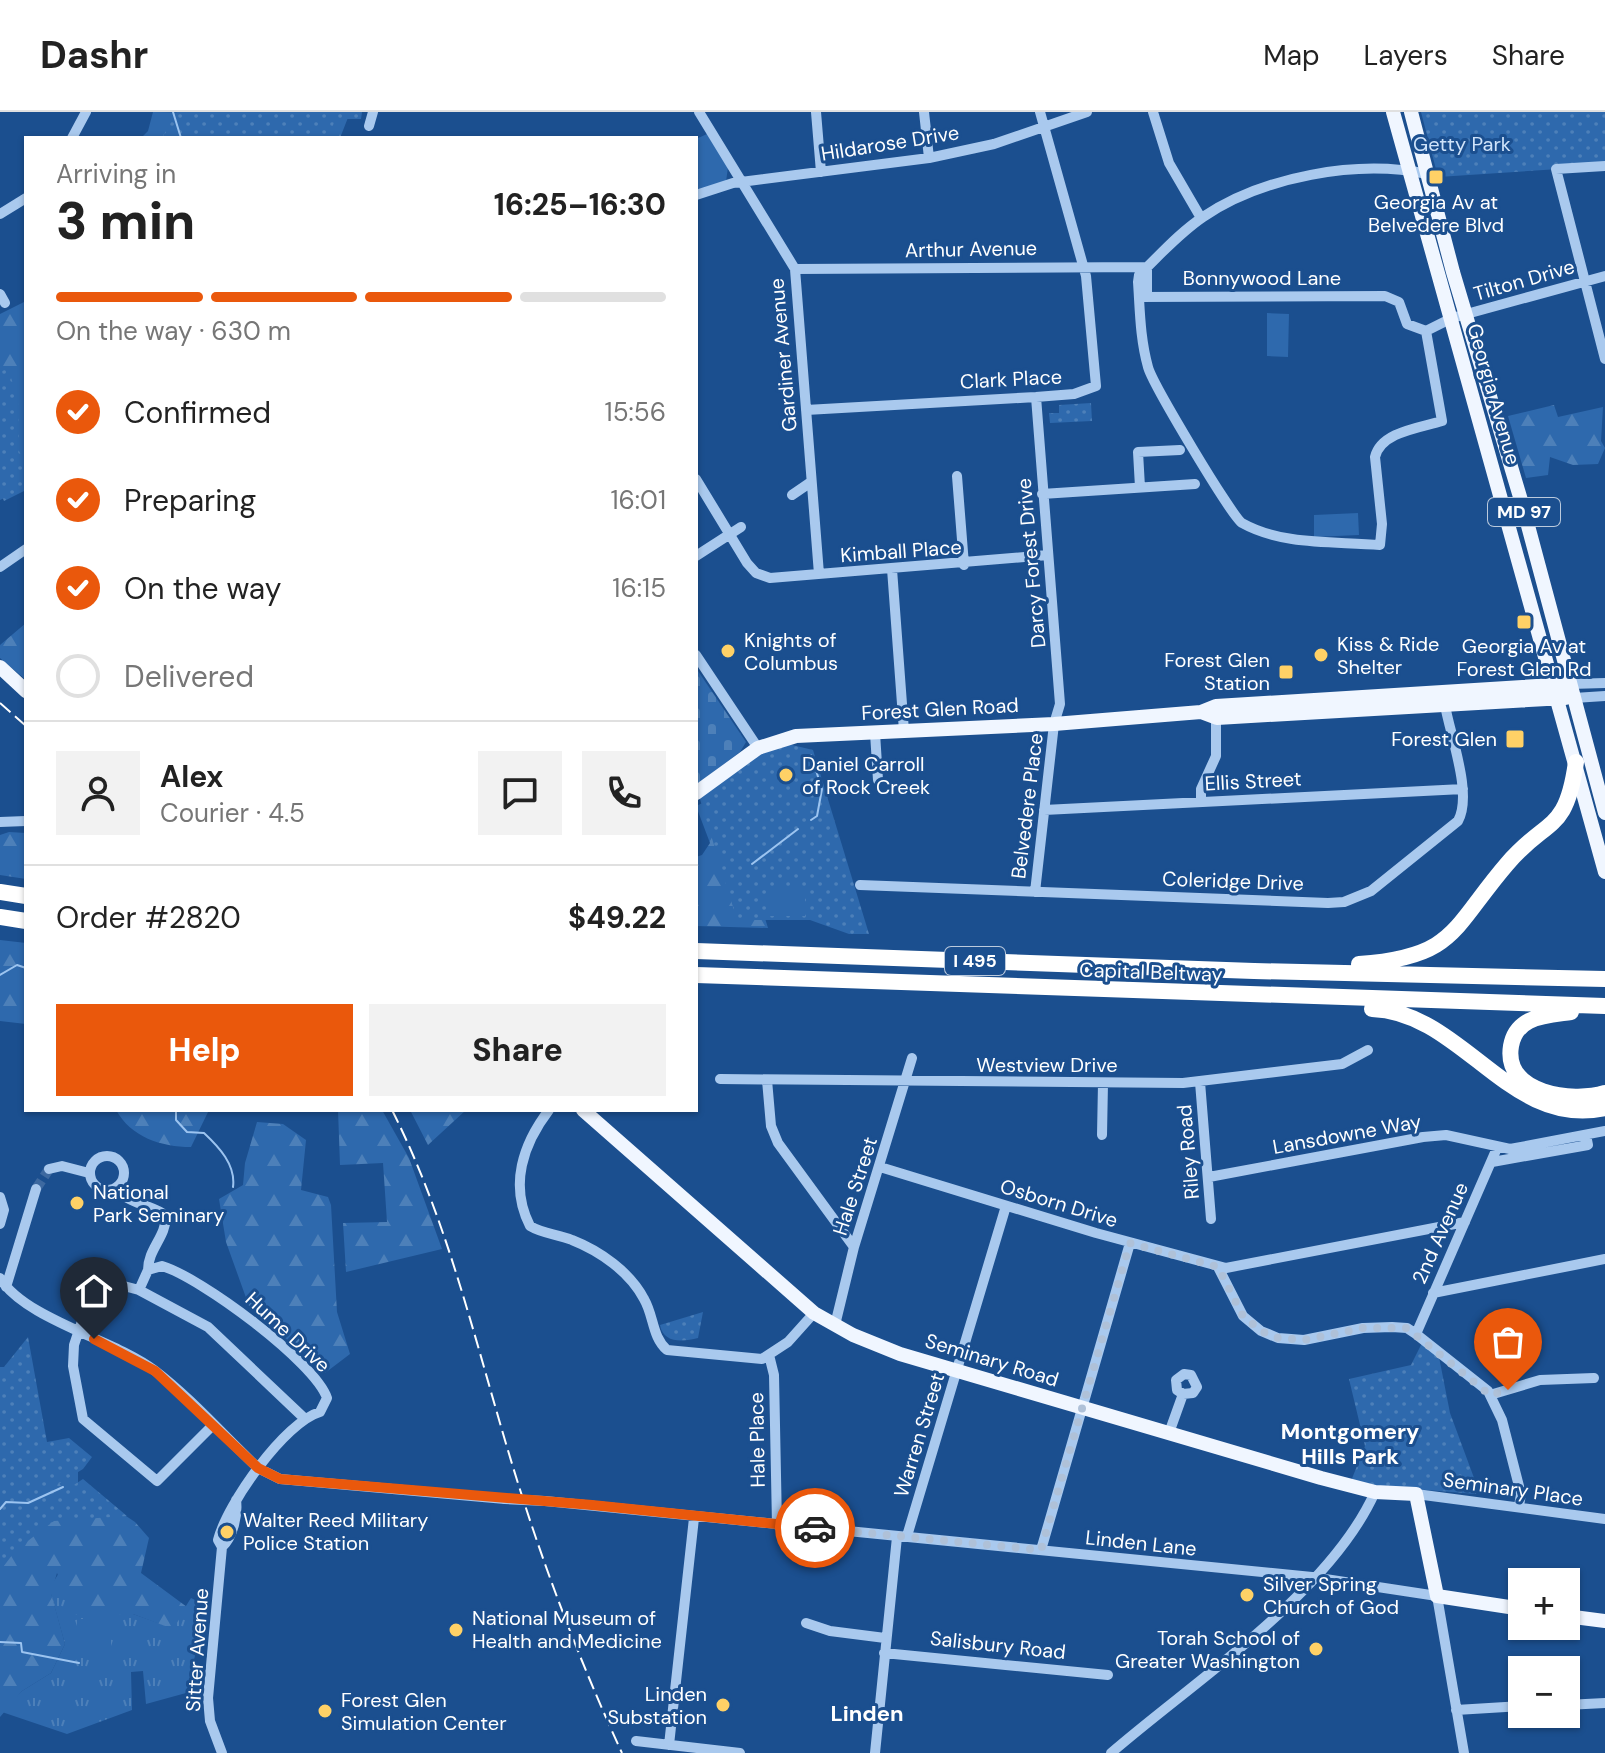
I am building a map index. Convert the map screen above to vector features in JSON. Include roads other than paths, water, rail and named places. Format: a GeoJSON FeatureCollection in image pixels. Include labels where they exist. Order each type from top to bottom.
{"type":"FeatureCollection","features":[{"type":"Feature","properties":{"kind":"highway"},"geometry":{"type":"LineString","coordinates":[[1254,971],[1385,962],[1404,959],[1436,946],[1464,922],[1508,863],[1561,815],[1572,793],[1576,762]]}},
{"type":"Feature","properties":{"kind":"highway"},"geometry":{"type":"LineString","coordinates":[[0,892],[24,896]]}},
{"type":"Feature","properties":{"kind":"highway"},"geometry":{"type":"LineString","coordinates":[[0,917],[24,921]]}},
{"type":"Feature","properties":{"kind":"highway","name":"Capital Beltway"},"geometry":{"type":"LineString","coordinates":[[698,951],[1254,971],[1603,978]]}},
{"type":"Feature","properties":{"kind":"highway","name":"Capital Beltway"},"geometry":{"type":"LineString","coordinates":[[698,975],[1605,1006]]}},
{"type":"Feature","properties":{"kind":"highway"},"geometry":{"type":"LineString","coordinates":[[1199,994],[1212,1004],[1404,1013],[1431,1027],[1534,1102],[1566,1111],[1605,1108]]}},
{"type":"Feature","properties":{"kind":"highway"},"geometry":{"type":"LineString","coordinates":[[1605,1006],[1530,1021],[1515,1035],[1511,1054],[1519,1074],[1548,1094],[1577,1098],[1605,1093]]}},
{"type":"Feature","properties":{"kind":"main road","name":"Georgia Avenue"},"geometry":{"type":"LineString","coordinates":[[1393,112],[1409,170],[1460,316]]}},
{"type":"Feature","properties":{"kind":"main road","name":"Georgia Avenue"},"geometry":{"type":"LineString","coordinates":[[1411,112],[1460,316],[1564,692],[1605,813]]}},
{"type":"Feature","properties":{"kind":"main road"},"geometry":{"type":"LineString","coordinates":[[0,667],[24,689]]}},
{"type":"Feature","properties":{"kind":"main road","name":"Georgia Avenue"},"geometry":{"type":"LineString","coordinates":[[1564,692],[1576,762],[1605,872]]}},
{"type":"Feature","properties":{"kind":"main road","name":"Forest Glen Road"},"geometry":{"type":"LineString","coordinates":[[698,792],[758,748],[796,736],[1054,724],[1201,712],[1445,705],[1564,692]]}},
{"type":"Feature","properties":{"kind":"main road","name":"Forest Glen Road"},"geometry":{"type":"LineString","coordinates":[[1216,712],[1564,692]]}},
{"type":"Feature","properties":{"kind":"main road","name":"Seminary Road"},"geometry":{"type":"LineString","coordinates":[[585,1112],[814,1313],[880,1347],[1375,1492],[1416,1494]]}},
{"type":"Feature","properties":{"kind":"main road"},"geometry":{"type":"LineString","coordinates":[[1416,1494],[1437,1596],[1508,1607]]}},
{"type":"Feature","properties":{"kind":"main road"},"geometry":{"type":"LineString","coordinates":[[1580,1618],[1605,1621]]}},
{"type":"Feature","properties":{"kind":"street"},"geometry":{"type":"LineString","coordinates":[[73,136],[86,112]]}},
{"type":"Feature","properties":{"kind":"street"},"geometry":{"type":"LineString","coordinates":[[369,126],[373,112]]}},
{"type":"Feature","properties":{"kind":"street","name":"Gardiner Avenue"},"geometry":{"type":"LineString","coordinates":[[699,112],[795,269],[819,574]]}},
{"type":"Feature","properties":{"kind":"street"},"geometry":{"type":"LineString","coordinates":[[816,112],[821,172]]}},
{"type":"Feature","properties":{"kind":"street"},"geometry":{"type":"LineString","coordinates":[[924,112],[929,158]]}},
{"type":"Feature","properties":{"kind":"street","name":"Clark Place"},"geometry":{"type":"LineString","coordinates":[[806,410],[1036,397],[1090,390],[1097,381],[1084,266],[1040,112]]}},
{"type":"Feature","properties":{"kind":"street","name":"Hildarose Drive"},"geometry":{"type":"LineString","coordinates":[[698,194],[744,183],[929,158],[994,144],[1087,112]]}},
{"type":"Feature","properties":{"kind":"street"},"geometry":{"type":"LineString","coordinates":[[1153,112],[1169,163],[1201,218]]}},
{"type":"Feature","properties":{"kind":"street"},"geometry":{"type":"LineString","coordinates":[[1605,166],[1556,169],[1605,359]]}},
{"type":"Feature","properties":{"kind":"street"},"geometry":{"type":"LineString","coordinates":[[1426,331],[1442,421],[1384,440],[1377,447],[1375,457],[1382,524],[1380,545],[1283,537],[1237,519],[1168,409],[1148,370],[1141,341],[1147,267],[1174,238],[1201,218],[1243,195],[1286,179],[1409,170],[1427,174]]}},
{"type":"Feature","properties":{"kind":"street"},"geometry":{"type":"LineString","coordinates":[[0,214],[24,199]]}},
{"type":"Feature","properties":{"kind":"street","name":"Arthur Avenue"},"geometry":{"type":"LineString","coordinates":[[795,269],[1147,267]]}},
{"type":"Feature","properties":{"kind":"street","name":"Tilton Drive"},"geometry":{"type":"LineString","coordinates":[[1426,331],[1460,316],[1605,276]]}},
{"type":"Feature","properties":{"kind":"street","name":"Bonnywood Lane"},"geometry":{"type":"LineString","coordinates":[[1143,297],[1385,296],[1399,302],[1407,324],[1426,331]]}},
{"type":"Feature","properties":{"kind":"street","name":"Darcy Forest Drive"},"geometry":{"type":"LineString","coordinates":[[1036,397],[1060,704],[1054,724]]}},
{"type":"Feature","properties":{"kind":"street"},"geometry":{"type":"LineString","coordinates":[[1140,487],[1138,452],[1180,450]]}},
{"type":"Feature","properties":{"kind":"street"},"geometry":{"type":"LineString","coordinates":[[957,476],[964,565]]}},
{"type":"Feature","properties":{"kind":"street"},"geometry":{"type":"LineString","coordinates":[[698,482],[729,535]]}},
{"type":"Feature","properties":{"kind":"street"},"geometry":{"type":"LineString","coordinates":[[792,495],[811,482]]}},
{"type":"Feature","properties":{"kind":"street"},"geometry":{"type":"LineString","coordinates":[[1042,494],[1195,484]]}},
{"type":"Feature","properties":{"kind":"street"},"geometry":{"type":"LineString","coordinates":[[698,555],[741,527]]}},
{"type":"Feature","properties":{"kind":"street","name":"Kimball Place"},"geometry":{"type":"LineString","coordinates":[[729,535],[756,573],[770,578],[964,565],[1048,555]]}},
{"type":"Feature","properties":{"kind":"street"},"geometry":{"type":"LineString","coordinates":[[0,567],[24,550]]}},
{"type":"Feature","properties":{"kind":"street"},"geometry":{"type":"LineString","coordinates":[[892,569],[904,731]]}},
{"type":"Feature","properties":{"kind":"street"},"geometry":{"type":"LineString","coordinates":[[698,658],[758,748]]}},
{"type":"Feature","properties":{"kind":"street","name":"Forest Glen Road"},"geometry":{"type":"LineString","coordinates":[[1564,692],[1605,683]]}},
{"type":"Feature","properties":{"kind":"street","name":"Forest Glen Road"},"geometry":{"type":"LineString","coordinates":[[1564,692],[1605,696]]}},
{"type":"Feature","properties":{"kind":"street","name":"Coleridge Drive"},"geometry":{"type":"LineString","coordinates":[[860,885],[1344,902],[1371,891],[1458,821],[1463,812],[1463,789],[1445,705]]}},
{"type":"Feature","properties":{"kind":"street"},"geometry":{"type":"LineString","coordinates":[[1201,802],[1201,789],[1216,756],[1216,712]]}},
{"type":"Feature","properties":{"kind":"street","name":"Belvedere Place"},"geometry":{"type":"LineString","coordinates":[[1035,892],[1054,724]]}},
{"type":"Feature","properties":{"kind":"street"},"geometry":{"type":"LineString","coordinates":[[875,733],[878,780]]}},
{"type":"Feature","properties":{"kind":"street","name":"Ellis Street"},"geometry":{"type":"LineString","coordinates":[[1044,810],[1463,789]]}},
{"type":"Feature","properties":{"kind":"street"},"geometry":{"type":"LineString","coordinates":[[0,822],[24,821]]}},
{"type":"Feature","properties":{"kind":"street","name":"Westview Drive"},"geometry":{"type":"LineString","coordinates":[[720,1079],[1200,1082],[1342,1064],[1368,1050]]}},
{"type":"Feature","properties":{"kind":"street","name":"Hale Street"},"geometry":{"type":"LineString","coordinates":[[835,1325],[854,1247],[912,1058]]}},
{"type":"Feature","properties":{"kind":"street"},"geometry":{"type":"LineString","coordinates":[[767,1080],[771,1126],[778,1143],[854,1247]]}},
{"type":"Feature","properties":{"kind":"street","name":"Riley Road"},"geometry":{"type":"LineString","coordinates":[[1200,1082],[1211,1219]]}},
{"type":"Feature","properties":{"kind":"street"},"geometry":{"type":"LineString","coordinates":[[1102,1135],[1103,1083]]}},
{"type":"Feature","properties":{"kind":"street"},"geometry":{"type":"LineString","coordinates":[[548,1112],[535,1129],[519,1176],[524,1213],[530,1226],[571,1239],[606,1257],[645,1300],[659,1343],[666,1350],[754,1359],[769,1355],[788,1342],[814,1313]]}},
{"type":"Feature","properties":{"kind":"street","name":"Lansdowne Way"},"geometry":{"type":"LineString","coordinates":[[1209,1177],[1423,1137],[1446,1135],[1510,1149],[1605,1131]]}},
{"type":"Feature","properties":{"kind":"street","name":"Lansdowne Way"},"geometry":{"type":"LineString","coordinates":[[1492,1162],[1588,1145],[1586,1135]]}},
{"type":"Feature","properties":{"kind":"street","name":"2nd Avenue"},"geometry":{"type":"LineString","coordinates":[[1416,1334],[1497,1148]]}},
{"type":"Feature","properties":{"kind":"street"},"geometry":{"type":"LineString","coordinates":[[114,1189],[124,1173],[117,1158],[100,1157],[91,1165],[89,1173],[96,1187],[114,1189],[141,1207],[163,1212],[166,1216],[166,1228],[148,1255],[148,1270],[139,1290]]}},
{"type":"Feature","properties":{"kind":"street"},"geometry":{"type":"LineString","coordinates":[[49,1169],[71,1167],[89,1173]]}},
{"type":"Feature","properties":{"kind":"street","name":"Osborn Drive"},"geometry":{"type":"LineString","coordinates":[[880,1167],[1218,1267],[1465,1222]]}},
{"type":"Feature","properties":{"kind":"street"},"geometry":{"type":"LineString","coordinates":[[2,1285],[36,1189]]}},
{"type":"Feature","properties":{"kind":"street"},"geometry":{"type":"LineString","coordinates":[[0,1197],[4,1210],[0,1224]]}},
{"type":"Feature","properties":{"kind":"street","name":"Warren Street"},"geometry":{"type":"LineString","coordinates":[[875,1753],[885,1638],[902,1537],[958,1370],[1006,1206]]}},
{"type":"Feature","properties":{"kind":"street"},"geometry":{"type":"LineString","coordinates":[[1041,1550],[1130,1243]]}},
{"type":"Feature","properties":{"kind":"street"},"geometry":{"type":"LineString","coordinates":[[1433,1293],[1605,1259]]}},
{"type":"Feature","properties":{"kind":"street","name":"Hume Drive"},"geometry":{"type":"LineString","coordinates":[[148,1270],[162,1266],[239,1309],[325,1392],[325,1406],[320,1412],[303,1417],[258,1468]]}},
{"type":"Feature","properties":{"kind":"street"},"geometry":{"type":"LineString","coordinates":[[1218,1267],[1243,1316],[1261,1331],[1278,1338],[1304,1340],[1363,1328],[1392,1327],[1407,1328],[1416,1334],[1490,1395],[1502,1420],[1521,1494],[1519,1506]]}},
{"type":"Feature","properties":{"kind":"street"},"geometry":{"type":"LineString","coordinates":[[213,1425],[157,1481],[83,1419],[73,1366],[78,1331],[105,1281],[139,1290],[208,1327],[303,1417]]}},
{"type":"Feature","properties":{"kind":"street","name":"Linden Lane"},"geometry":{"type":"LineString","coordinates":[[2,1285],[78,1331],[155,1371],[258,1468],[280,1479],[545,1501],[1312,1577],[1437,1596]]}},
{"type":"Feature","properties":{"kind":"street","name":"Hale Place"},"geometry":{"type":"LineString","coordinates":[[769,1355],[774,1375],[777,1525]]}},
{"type":"Feature","properties":{"kind":"street"},"geometry":{"type":"LineString","coordinates":[[1490,1395],[1540,1380],[1594,1378]]}},
{"type":"Feature","properties":{"kind":"street"},"geometry":{"type":"LineString","coordinates":[[1169,1433],[1183,1394]]}},
{"type":"Feature","properties":{"kind":"street","name":"Sitter Avenue"},"geometry":{"type":"LineString","coordinates":[[222,1753],[210,1721],[208,1698],[222,1547],[218,1540],[223,1520],[258,1468]]}},
{"type":"Feature","properties":{"kind":"street"},"geometry":{"type":"LineString","coordinates":[[1111,1753],[1277,1614],[1360,1520],[1375,1492]]}},
{"type":"Feature","properties":{"kind":"street","name":"Seminary Place"},"geometry":{"type":"LineString","coordinates":[[1416,1494],[1605,1519]]}},
{"type":"Feature","properties":{"kind":"street"},"geometry":{"type":"LineString","coordinates":[[669,1745],[694,1518]]}},
{"type":"Feature","properties":{"kind":"street"},"geometry":{"type":"LineString","coordinates":[[1437,1596],[1464,1753]]}},
{"type":"Feature","properties":{"kind":"street"},"geometry":{"type":"LineString","coordinates":[[806,1623],[830,1631],[885,1638]]}},
{"type":"Feature","properties":{"kind":"street","name":"Salisbury Road"},"geometry":{"type":"LineString","coordinates":[[884,1653],[1108,1675]]}},
{"type":"Feature","properties":{"kind":"street"},"geometry":{"type":"LineString","coordinates":[[1580,1704],[1605,1703]]}},
{"type":"Feature","properties":{"kind":"street"},"geometry":{"type":"LineString","coordinates":[[1456,1710],[1508,1707]]}},
{"type":"Feature","properties":{"kind":"street"},"geometry":{"type":"LineString","coordinates":[[636,1741],[740,1753]]}},
{"type":"Feature","properties":{"kind":"waterway"},"geometry":{"type":"LineString","coordinates":[[173,112],[180,136]]}},
{"type":"Feature","properties":{"kind":"waterway"},"geometry":{"type":"LineString","coordinates":[[811,755],[822,789],[817,816],[811,820]]}},
{"type":"Feature","properties":{"kind":"waterway"},"geometry":{"type":"LineString","coordinates":[[752,864],[798,829]]}},
{"type":"Feature","properties":{"kind":"waterway"},"geometry":{"type":"LineString","coordinates":[[0,975],[17,965],[24,967]]}},
{"type":"Feature","properties":{"kind":"waterway"},"geometry":{"type":"LineString","coordinates":[[176,1112],[176,1120],[187,1132],[204,1133],[221,1150],[232,1171],[233,1187]]}},
{"type":"Feature","properties":{"kind":"waterway"},"geometry":{"type":"LineString","coordinates":[[0,1509],[6,1502],[28,1503],[63,1487]]}},
{"type":"Feature","properties":{"kind":"waterway"},"geometry":{"type":"LineString","coordinates":[[0,1642],[21,1643],[22,1652],[79,1663]]}},
{"type":"Feature","properties":{"kind":"tunnel"},"geometry":{"type":"LineString","coordinates":[[36,1189],[49,1169]]}},
{"type":"Feature","properties":{"kind":"railway"},"geometry":{"type":"LineString","coordinates":[[0,703],[24,724]]}},
{"type":"Feature","properties":{"kind":"railway"},"geometry":{"type":"LineString","coordinates":[[393,1112],[413,1154],[447,1246],[517,1480],[552,1584],[622,1753]]}},
{"type":"Feature","properties":{"kind":"place","name":"Georgia Av at Belvedere Blvd"},"geometry":{"type":"Point","coordinates":[1436,177]}},
{"type":"Feature","properties":{"kind":"place","name":"Georgia Av at Forest Glen Rd"},"geometry":{"type":"Point","coordinates":[1524,622]}},
{"type":"Feature","properties":{"kind":"place","name":"Knights of Columbus"},"geometry":{"type":"Point","coordinates":[728,651]}},
{"type":"Feature","properties":{"kind":"place","name":"Kiss & Ride Shelter"},"geometry":{"type":"Point","coordinates":[1321,655]}},
{"type":"Feature","properties":{"kind":"place","name":"Forest Glen Station"},"geometry":{"type":"Point","coordinates":[1286,672]}},
{"type":"Feature","properties":{"kind":"place","name":"Forest Glen"},"geometry":{"type":"Point","coordinates":[1515,739]}},
{"type":"Feature","properties":{"kind":"place","name":"Daniel Carroll of Rock Creek"},"geometry":{"type":"Point","coordinates":[786,775]}},
{"type":"Feature","properties":{"kind":"place","name":"National Park Seminary"},"geometry":{"type":"Point","coordinates":[77,1203]}},
{"type":"Feature","properties":{"kind":"place","name":"Walter Reed Military Police Station"},"geometry":{"type":"Point","coordinates":[227,1532]}},
{"type":"Feature","properties":{"kind":"place","name":"Silver Spring Church of God"},"geometry":{"type":"Point","coordinates":[1247,1595]}},
{"type":"Feature","properties":{"kind":"place","name":"National Museum of Health and Medicine"},"geometry":{"type":"Point","coordinates":[456,1630]}},
{"type":"Feature","properties":{"kind":"place","name":"Torah School of Greater Washington"},"geometry":{"type":"Point","coordinates":[1316,1649]}},
{"type":"Feature","properties":{"kind":"place","name":"Linden Substation"},"geometry":{"type":"Point","coordinates":[723,1705]}},
{"type":"Feature","properties":{"kind":"place","name":"Forest Glen Simulation Center"},"geometry":{"type":"Point","coordinates":[325,1711]}},
{"type":"Feature","properties":{"kind":"district","name":"Montgomery Hills Park"},"geometry":{"type":"Point","coordinates":[1350,1444]}},
{"type":"Feature","properties":{"kind":"district","name":"Linden"},"geometry":{"type":"Point","coordinates":[867,1713]}},
{"type":"Feature","properties":{"kind":"park label","name":"Getty Park"},"geometry":{"type":"Point","coordinates":[1462,144]}}]}
